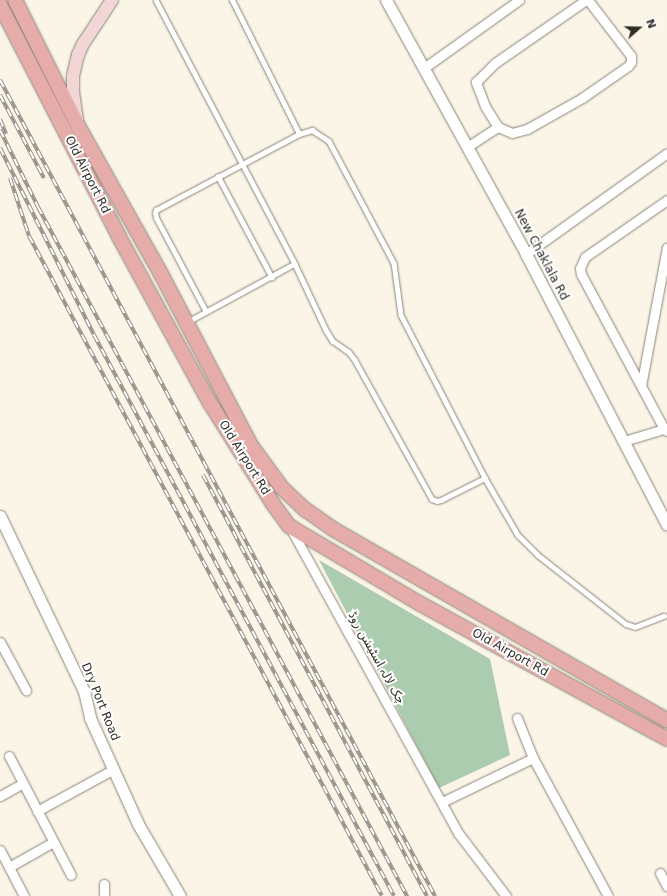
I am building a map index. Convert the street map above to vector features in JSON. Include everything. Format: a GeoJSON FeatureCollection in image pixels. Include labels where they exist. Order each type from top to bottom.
{"type":"FeatureCollection","features":[{"type":"Feature","properties":{"kind":"main road","name":"Old Airport Rd"},"geometry":{"type":"LineString","coordinates":[[15,0],[78,126],[187,322],[252,447],[282,488],[319,521],[667,720]]}},
{"type":"Feature","properties":{"kind":"main road"},"geometry":{"type":"LineString","coordinates":[[78,126],[73,91],[75,66],[83,44],[112,0]]}},
{"type":"Feature","properties":{"kind":"main road","name":"Old Airport Rd"},"geometry":{"type":"LineString","coordinates":[[0,4],[119,237],[210,402],[272,504],[289,526],[417,602],[667,739]]}},
{"type":"Feature","properties":{"kind":"main road"},"geometry":{"type":"LineString","coordinates":[[272,504],[284,511],[290,510],[290,501],[282,488]]}},
{"type":"Feature","properties":{"kind":"main road"},"geometry":{"type":"LineString","coordinates":[[317,543],[309,535],[309,528],[318,525],[333,529]]}},
{"type":"Feature","properties":{"kind":"street","name":"New Chaklala Rd"},"geometry":{"type":"LineString","coordinates":[[386,0],[526,254],[667,525]]}},
{"type":"Feature","properties":{"kind":"street"},"geometry":{"type":"LineString","coordinates":[[424,68],[519,0]]}},
{"type":"Feature","properties":{"kind":"street"},"geometry":{"type":"LineString","coordinates":[[587,0],[631,56],[631,62],[628,66],[582,98],[527,129],[512,133],[498,127],[485,106],[476,82],[495,63],[587,0]]}},
{"type":"Feature","properties":{"kind":"street"},"geometry":{"type":"LineString","coordinates":[[467,147],[498,127]]}},
{"type":"Feature","properties":{"kind":"street"},"geometry":{"type":"LineString","coordinates":[[526,254],[667,153]]}},
{"type":"Feature","properties":{"kind":"street"},"geometry":{"type":"LineString","coordinates":[[624,441],[666,429],[641,386],[581,274],[580,268],[585,257],[667,200]]}},
{"type":"Feature","properties":{"kind":"street"},"geometry":{"type":"LineString","coordinates":[[641,386],[667,246]]}},
{"type":"Feature","properties":{"kind":"street","name":"Dry Port Road"},"geometry":{"type":"LineString","coordinates":[[0,516],[84,691],[90,718],[138,824],[180,896]]}},
{"type":"Feature","properties":{"kind":"street","name":"چک لالہ اسٹیشن روڈ"},"geometry":{"type":"LineString","coordinates":[[289,526],[459,834],[506,896]]}},
{"type":"Feature","properties":{"kind":"street"},"geometry":{"type":"LineString","coordinates":[[0,642],[26,690]]}},
{"type":"Feature","properties":{"kind":"street"},"geometry":{"type":"LineString","coordinates":[[517,718],[533,758],[608,896]]}},
{"type":"Feature","properties":{"kind":"street"},"geometry":{"type":"LineString","coordinates":[[9,756],[70,875]]}},
{"type":"Feature","properties":{"kind":"street"},"geometry":{"type":"LineString","coordinates":[[442,802],[533,758]]}},
{"type":"Feature","properties":{"kind":"street"},"geometry":{"type":"LineString","coordinates":[[37,811],[114,769]]}},
{"type":"Feature","properties":{"kind":"street"},"geometry":{"type":"LineString","coordinates":[[0,796],[23,783]]}},
{"type":"Feature","properties":{"kind":"street"},"geometry":{"type":"LineString","coordinates":[[9,867],[53,842]]}},
{"type":"Feature","properties":{"kind":"street"},"geometry":{"type":"LineString","coordinates":[[0,850],[24,896]]}},
{"type":"Feature","properties":{"kind":"street"},"geometry":{"type":"LineString","coordinates":[[660,873],[667,886]]}},
{"type":"Feature","properties":{"kind":"street"},"geometry":{"type":"LineString","coordinates":[[104,884],[104,896]]}},
{"type":"Feature","properties":{"kind":"lane"},"geometry":{"type":"LineString","coordinates":[[156,0],[295,264],[326,330],[333,341],[349,352],[355,360],[432,498],[437,501],[441,500],[485,478]]}},
{"type":"Feature","properties":{"kind":"lane"},"geometry":{"type":"LineString","coordinates":[[232,0],[299,134]]}},
{"type":"Feature","properties":{"kind":"lane"},"geometry":{"type":"LineString","coordinates":[[206,312],[155,213],[156,210],[242,163],[299,134],[312,130],[329,141],[394,263],[401,315],[485,478],[518,536],[538,555],[626,624],[635,626],[664,616]]}},
{"type":"Feature","properties":{"kind":"lane"},"geometry":{"type":"LineString","coordinates":[[218,176],[272,277]]}},
{"type":"Feature","properties":{"kind":"lane"},"geometry":{"type":"LineString","coordinates":[[187,322],[295,264]]}},
{"type":"Feature","properties":{"kind":"green space"},"geometry":{"type":"Polygon","coordinates":[[[319,560],[490,659],[510,755],[439,788],[319,560]]]}},
{"type":"Feature","properties":{"kind":"railway"},"geometry":{"type":"LineString","coordinates":[[0,80],[435,896]]}},
{"type":"Feature","properties":{"kind":"railway"},"geometry":{"type":"LineString","coordinates":[[0,95],[44,178]]}},
{"type":"Feature","properties":{"kind":"railway"},"geometry":{"type":"LineString","coordinates":[[0,119],[6,134]]}},
{"type":"Feature","properties":{"kind":"railway"},"geometry":{"type":"LineString","coordinates":[[0,130],[38,207],[407,896]]}},
{"type":"Feature","properties":{"kind":"railway"},"geometry":{"type":"LineString","coordinates":[[0,148],[94,335],[394,896]]}},
{"type":"Feature","properties":{"kind":"railway"},"geometry":{"type":"LineString","coordinates":[[10,178],[29,236],[382,896]]}},
{"type":"Feature","properties":{"kind":"railway"},"geometry":{"type":"LineString","coordinates":[[203,475],[427,896]]}}]}
